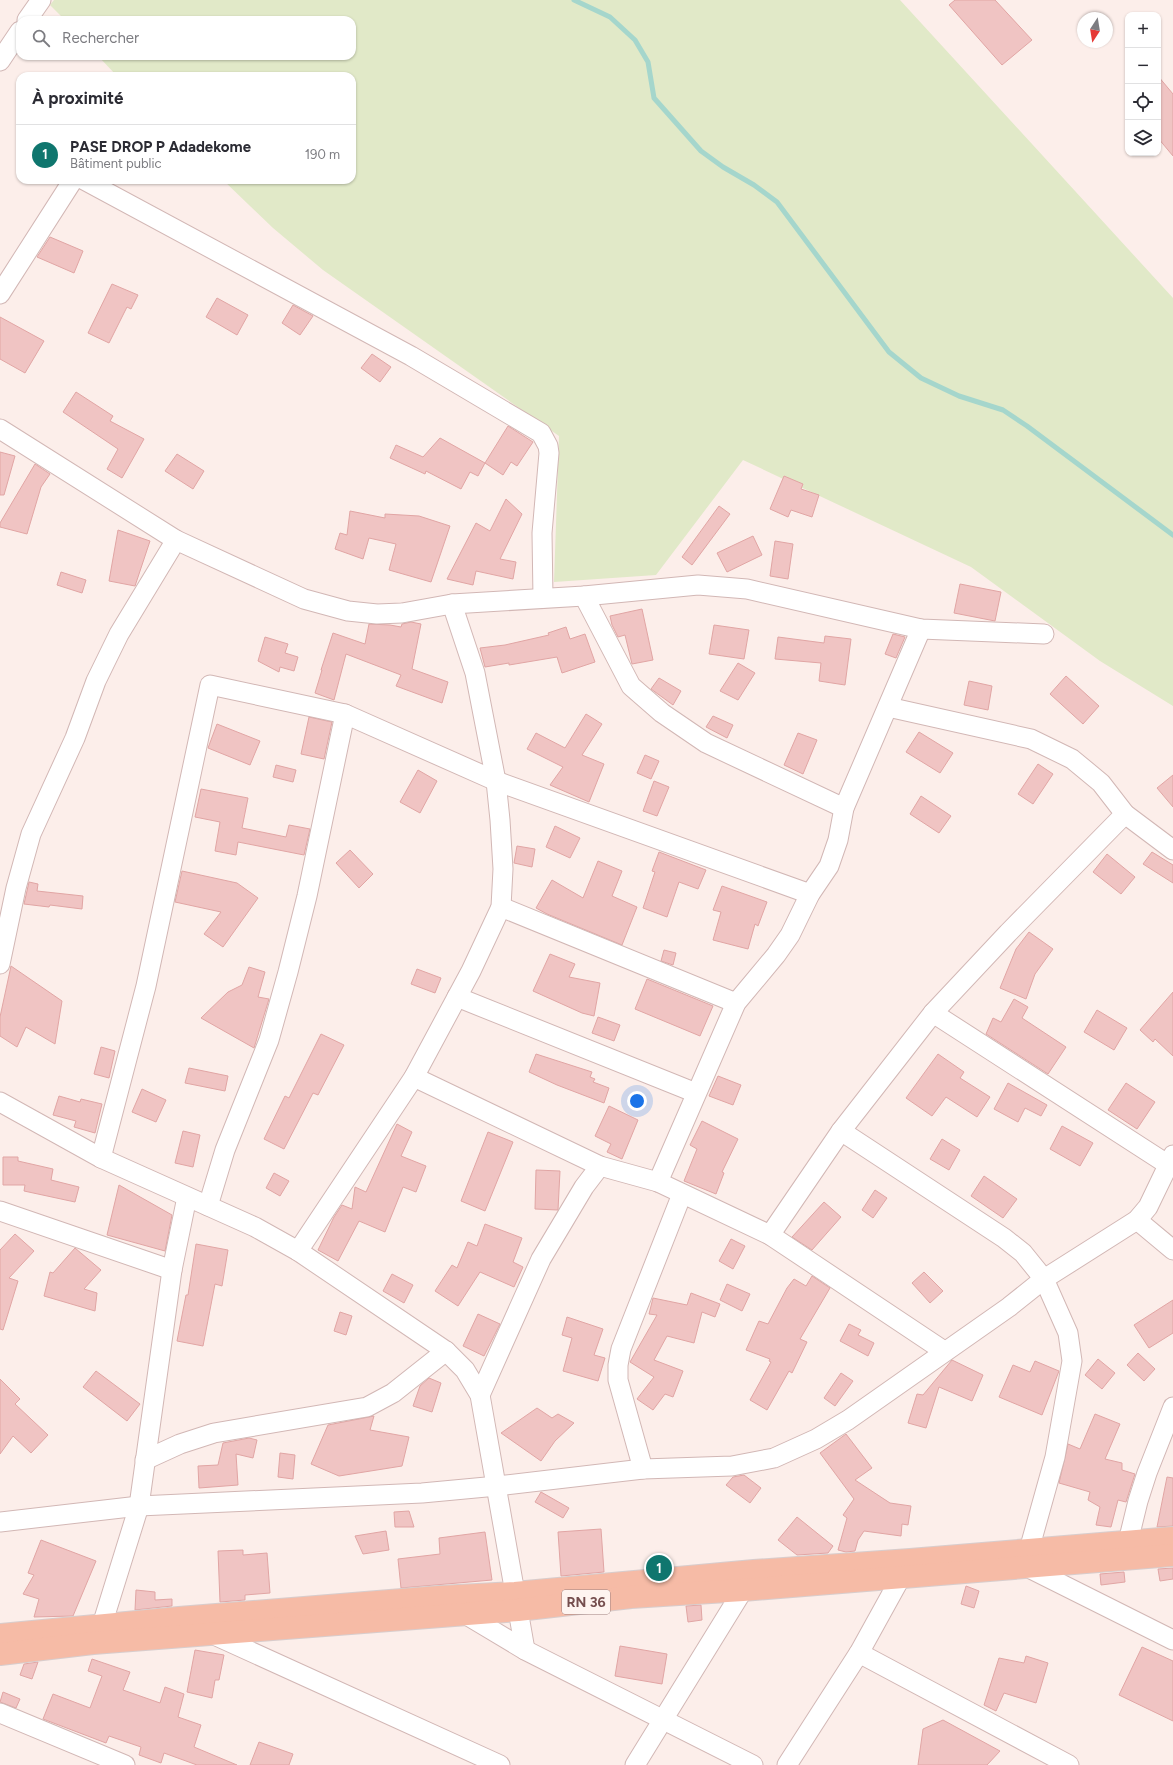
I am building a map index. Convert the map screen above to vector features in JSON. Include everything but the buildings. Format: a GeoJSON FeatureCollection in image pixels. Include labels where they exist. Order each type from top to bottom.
{"type":"FeatureCollection","features":[{"type":"Feature","properties":{"kind":"main road","name":"RN 36"},"geometry":{"type":"LineString","coordinates":[[0,1635],[438,1597],[517,1602],[743,1590],[901,1577],[1028,1559],[1128,1542],[1173,1538]]}},
{"type":"Feature","properties":{"kind":"main road","name":"RN 36"},"geometry":{"type":"LineString","coordinates":[[0,1654],[93,1643],[466,1614],[517,1602],[754,1571],[1028,1559],[1173,1555]]}},
{"type":"Feature","properties":{"kind":"street"},"geometry":{"type":"LineString","coordinates":[[30,16],[40,0]]}},
{"type":"Feature","properties":{"kind":"street"},"geometry":{"type":"LineString","coordinates":[[0,61],[16,37]]}},
{"type":"Feature","properties":{"kind":"street"},"geometry":{"type":"LineString","coordinates":[[0,294],[70,184]]}},
{"type":"Feature","properties":{"kind":"street"},"geometry":{"type":"LineString","coordinates":[[91,184],[411,356],[541,433],[548,446],[549,453],[542,534],[543,598]]}},
{"type":"Feature","properties":{"kind":"street"},"geometry":{"type":"LineString","coordinates":[[0,429],[176,540],[304,599],[348,610],[377,614],[402,613],[452,604],[584,596],[698,585],[747,589],[921,630],[1044,634]]}},
{"type":"Feature","properties":{"kind":"street"},"geometry":{"type":"LineString","coordinates":[[0,964],[16,888],[31,834],[75,738],[96,681],[116,641],[176,540]]}},
{"type":"Feature","properties":{"kind":"street"},"geometry":{"type":"LineString","coordinates":[[584,596],[631,686],[662,713],[706,742],[844,808]]}},
{"type":"Feature","properties":{"kind":"street"},"geometry":{"type":"LineString","coordinates":[[298,1251],[414,1077],[457,997],[501,907],[503,869],[496,781],[476,674],[452,604]]}},
{"type":"Feature","properties":{"kind":"street"},"geometry":{"type":"LineString","coordinates":[[658,1182],[736,1003],[776,956],[790,935],[810,894],[829,866],[838,840],[844,808],[921,630]]}},
{"type":"Feature","properties":{"kind":"street"},"geometry":{"type":"LineString","coordinates":[[101,1158],[146,986],[210,685],[345,714],[496,781],[810,894]]}},
{"type":"Feature","properties":{"kind":"street"},"geometry":{"type":"LineString","coordinates":[[888,707],[1031,739],[1072,759],[1101,783],[1125,814],[1173,850]]}},
{"type":"Feature","properties":{"kind":"street"},"geometry":{"type":"LineString","coordinates":[[208,1206],[225,1150],[269,1040],[288,972],[307,896],[345,714]]}},
{"type":"Feature","properties":{"kind":"street"},"geometry":{"type":"LineString","coordinates":[[770,1235],[840,1131],[933,1013],[1008,933],[1125,814]]}},
{"type":"Feature","properties":{"kind":"street"},"geometry":{"type":"LineString","coordinates":[[501,907],[736,1003]]}},
{"type":"Feature","properties":{"kind":"street"},"geometry":{"type":"LineString","coordinates":[[457,997],[696,1093]]}},
{"type":"Feature","properties":{"kind":"street"},"geometry":{"type":"LineString","coordinates":[[0,1522],[139,1506],[422,1493],[643,1469],[732,1466],[774,1458],[816,1439],[848,1420],[944,1351],[1009,1307],[1044,1279],[1137,1220],[1148,1207],[1170,1160],[933,1013]]}},
{"type":"Feature","properties":{"kind":"street"},"geometry":{"type":"LineString","coordinates":[[414,1077],[600,1166],[658,1182],[770,1235],[944,1351]]}},
{"type":"Feature","properties":{"kind":"street"},"geometry":{"type":"LineString","coordinates":[[0,1102],[101,1158],[255,1227],[298,1251],[446,1351],[465,1370],[480,1395],[525,1650]]}},
{"type":"Feature","properties":{"kind":"street"},"geometry":{"type":"LineString","coordinates":[[840,1131],[1004,1238],[1023,1252],[1044,1279],[1068,1333],[1072,1361],[1055,1457],[1028,1559],[1173,1640]]}},
{"type":"Feature","properties":{"kind":"street"},"geometry":{"type":"LineString","coordinates":[[480,1395],[541,1260],[584,1187],[600,1166]]}},
{"type":"Feature","properties":{"kind":"street"},"geometry":{"type":"LineString","coordinates":[[643,1469],[618,1380],[618,1365],[621,1349],[682,1194]]}},
{"type":"Feature","properties":{"kind":"street"},"geometry":{"type":"LineString","coordinates":[[102,1625],[139,1506],[172,1270],[187,1197]]}},
{"type":"Feature","properties":{"kind":"street"},"geometry":{"type":"LineString","coordinates":[[0,1211],[172,1270]]}},
{"type":"Feature","properties":{"kind":"street"},"geometry":{"type":"LineString","coordinates":[[1137,1220],[1173,1250]]}},
{"type":"Feature","properties":{"kind":"street"},"geometry":{"type":"LineString","coordinates":[[145,1460],[180,1444],[214,1433],[367,1407],[393,1393],[446,1351]]}},
{"type":"Feature","properties":{"kind":"street"},"geometry":{"type":"LineString","coordinates":[[1128,1542],[1144,1480],[1173,1407]]}},
{"type":"Feature","properties":{"kind":"street"},"geometry":{"type":"LineString","coordinates":[[787,1765],[859,1653],[901,1577]]}},
{"type":"Feature","properties":{"kind":"street"},"geometry":{"type":"LineString","coordinates":[[635,1765],[743,1590]]}},
{"type":"Feature","properties":{"kind":"street"},"geometry":{"type":"LineString","coordinates":[[466,1614],[525,1650],[753,1765]]}},
{"type":"Feature","properties":{"kind":"street"},"geometry":{"type":"LineString","coordinates":[[212,1634],[500,1765]]}},
{"type":"Feature","properties":{"kind":"street"},"geometry":{"type":"LineString","coordinates":[[859,1653],[1069,1765]]}},
{"type":"Feature","properties":{"kind":"street"},"geometry":{"type":"LineString","coordinates":[[0,1713],[125,1765]]}},
{"type":"Feature","properties":{"kind":"green space"},"geometry":{"type":"Polygon","coordinates":[[[54,0],[900,0],[1173,298],[1173,706],[1100,661],[971,567],[743,460],[656,575],[554,582],[559,436],[323,270],[273,228],[227,184],[356,184],[356,72],[113,72],[102,60],[356,60],[356,16],[61,16],[50,5],[54,0]]]}},
{"type":"Feature","properties":{"kind":"waterway"},"geometry":{"type":"LineString","coordinates":[[574,0],[610,17],[635,40],[648,62],[654,98],[701,151],[723,167],[754,185],[777,202],[889,352],[921,378],[959,396],[1003,410],[1027,426],[1173,535]]}},
{"type":"Feature","properties":{"kind":"place","name":"PASE DROP P Adadekome"},"geometry":{"type":"Point","coordinates":[659,1568]}}]}
